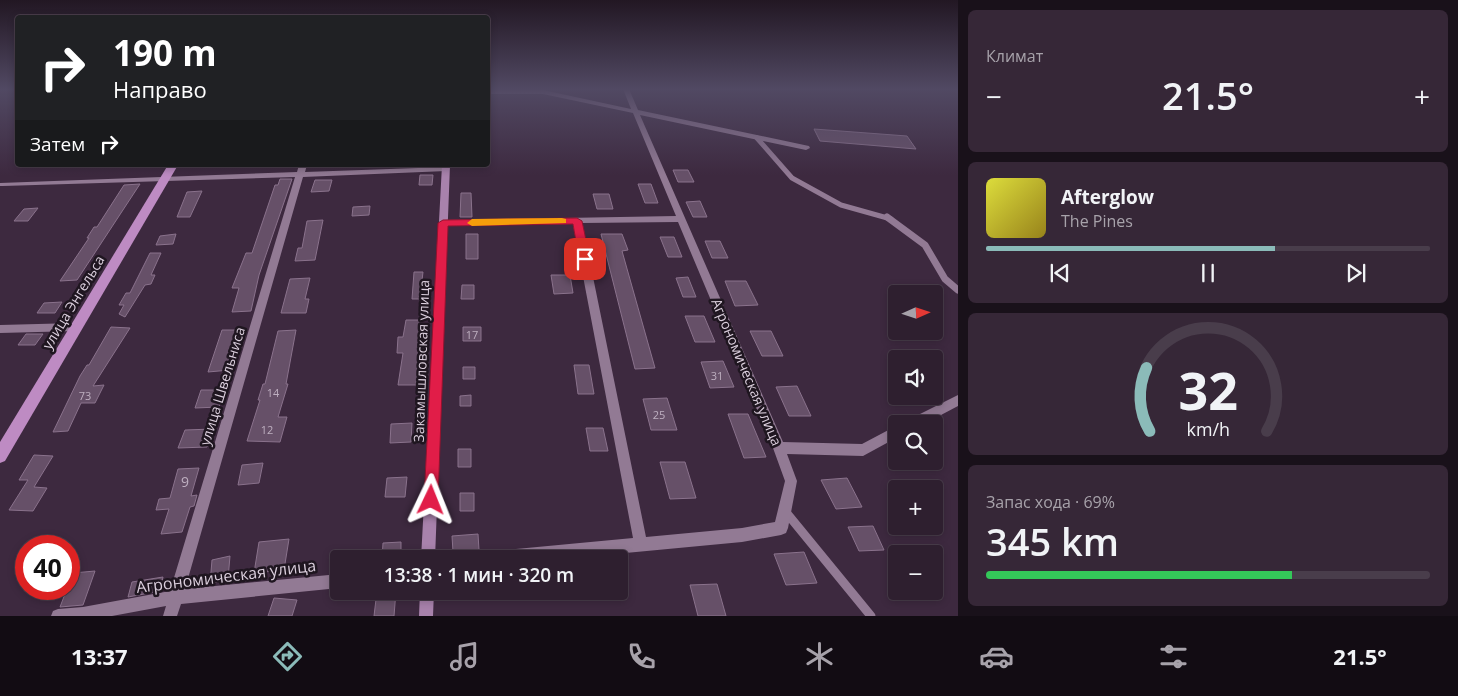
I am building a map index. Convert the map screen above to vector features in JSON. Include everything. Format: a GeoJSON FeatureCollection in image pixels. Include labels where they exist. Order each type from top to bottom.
{"type":"FeatureCollection","features":[{"type":"Feature","properties":{"kind":"main road","name":"улица Энгельса"},"geometry":{"type":"LineString","coordinates":[[0,456],[172,167]]}},
{"type":"Feature","properties":{"kind":"street","name":"Агрономическая улица"},"geometry":{"type":"LineString","coordinates":[[578,550],[742,535],[781,528],[791,481],[780,448],[639,118]]}},
{"type":"Feature","properties":{"kind":"street"},"geometry":{"type":"LineString","coordinates":[[660,118],[806,148]]}},
{"type":"Feature","properties":{"kind":"street"},"geometry":{"type":"LineString","coordinates":[[1,185],[164,180],[302,170],[446,167]]}},
{"type":"Feature","properties":{"kind":"street","name":"Закамышловская улица"},"geometry":{"type":"LineString","coordinates":[[428,550],[446,167]]}},
{"type":"Feature","properties":{"kind":"street","name":"улица Швельниса"},"geometry":{"type":"LineString","coordinates":[[170,616],[302,170]]}},
{"type":"Feature","properties":{"kind":"street"},"geometry":{"type":"LineString","coordinates":[[443,223],[682,219]]}},
{"type":"Feature","properties":{"kind":"street"},"geometry":{"type":"LineString","coordinates":[[577,221],[640,544]]}},
{"type":"Feature","properties":{"kind":"street"},"geometry":{"type":"LineString","coordinates":[[0,329],[76,327]]}},
{"type":"Feature","properties":{"kind":"street"},"geometry":{"type":"LineString","coordinates":[[929,415],[958,400]]}},
{"type":"Feature","properties":{"kind":"street"},"geometry":{"type":"LineString","coordinates":[[780,448],[863,450],[888,436]]}},
{"type":"Feature","properties":{"kind":"street","name":"Агрономическая улица"},"geometry":{"type":"LineString","coordinates":[[58,616],[83,614],[175,596],[330,582]]}},
{"type":"Feature","properties":{"kind":"street"},"geometry":{"type":"LineString","coordinates":[[426,616],[427,600]]}},
{"type":"Feature","properties":{"kind":"lane"},"geometry":{"type":"LineString","coordinates":[[757,138],[792,178],[841,205],[890,218],[925,245],[945,279],[958,290]]}},
{"type":"Feature","properties":{"kind":"lane"},"geometry":{"type":"LineString","coordinates":[[785,511],[871,616]]}},
{"type":"Feature","properties":{"kind":"building"},"geometry":{"type":"Polygon","coordinates":[[[814,129],[907,136],[916,149],[820,141],[814,129]]]}},
{"type":"Feature","properties":{"kind":"building"},"geometry":{"type":"Polygon","coordinates":[[[673,170],[688,170],[694,182],[678,182],[673,170]]]}},
{"type":"Feature","properties":{"kind":"building"},"geometry":{"type":"Polygon","coordinates":[[[420,175],[433,175],[432,185],[419,185],[420,175]]]}},
{"type":"Feature","properties":{"kind":"building"},"geometry":{"type":"Polygon","coordinates":[[[280,179],[292,179],[259,275],[251,311],[232,312],[239,288],[232,288],[246,253],[252,253],[275,185],[278,185],[280,179]]]}},
{"type":"Feature","properties":{"kind":"building"},"geometry":{"type":"Polygon","coordinates":[[[315,180],[332,180],[329,191],[311,192],[315,180]]]}},
{"type":"Feature","properties":{"kind":"building"},"geometry":{"type":"Polygon","coordinates":[[[140,184],[77,280],[60,281],[89,238],[87,238],[94,227],[97,227],[124,185],[140,184]]]}},
{"type":"Feature","properties":{"kind":"building"},"geometry":{"type":"Polygon","coordinates":[[[638,184],[651,184],[658,203],[645,203],[638,184]]]}},
{"type":"Feature","properties":{"kind":"building"},"geometry":{"type":"Polygon","coordinates":[[[202,191],[190,217],[177,217],[187,192],[202,191]]]}},
{"type":"Feature","properties":{"kind":"building"},"geometry":{"type":"Polygon","coordinates":[[[461,193],[471,193],[472,217],[460,217],[461,193]]]}},
{"type":"Feature","properties":{"kind":"building"},"geometry":{"type":"Polygon","coordinates":[[[593,194],[609,194],[613,209],[597,209],[593,194]]]}},
{"type":"Feature","properties":{"kind":"building"},"geometry":{"type":"Polygon","coordinates":[[[700,201],[707,217],[693,217],[686,202],[700,201]]]}},
{"type":"Feature","properties":{"kind":"building"},"geometry":{"type":"Polygon","coordinates":[[[370,206],[369,215],[352,216],[353,207],[370,206]]]}},
{"type":"Feature","properties":{"kind":"building"},"geometry":{"type":"Polygon","coordinates":[[[38,208],[28,221],[14,221],[24,209],[38,208]]]}},
{"type":"Feature","properties":{"kind":"building"},"geometry":{"type":"Polygon","coordinates":[[[323,220],[315,260],[295,261],[298,248],[302,248],[307,221],[323,220]]]}},
{"type":"Feature","properties":{"kind":"building"},"geometry":{"type":"Polygon","coordinates":[[[176,234],[173,244],[156,245],[160,236],[176,234]]]}},
{"type":"Feature","properties":{"kind":"building"},"geometry":{"type":"Polygon","coordinates":[[[466,234],[478,234],[478,259],[466,259],[466,234]]]}},
{"type":"Feature","properties":{"kind":"building"},"geometry":{"type":"Polygon","coordinates":[[[601,234],[622,234],[628,250],[622,251],[655,368],[635,369],[601,234]]]}},
{"type":"Feature","properties":{"kind":"building"},"geometry":{"type":"Polygon","coordinates":[[[660,237],[674,237],[682,257],[668,257],[660,237]]]}},
{"type":"Feature","properties":{"kind":"building"},"geometry":{"type":"Polygon","coordinates":[[[705,241],[720,241],[728,258],[712,258],[705,241]]]}},
{"type":"Feature","properties":{"kind":"building"},"geometry":{"type":"Polygon","coordinates":[[[150,253],[161,253],[151,275],[155,275],[151,284],[145,285],[125,317],[119,314],[124,305],[119,305],[126,293],[130,293],[150,253]]]}},
{"type":"Feature","properties":{"kind":"building"},"geometry":{"type":"Polygon","coordinates":[[[414,272],[423,272],[421,289],[425,289],[425,299],[412,299],[414,272]]]}},
{"type":"Feature","properties":{"kind":"building"},"geometry":{"type":"Polygon","coordinates":[[[551,275],[570,275],[573,293],[554,294],[551,275]]]}},
{"type":"Feature","properties":{"kind":"building"},"geometry":{"type":"Polygon","coordinates":[[[688,277],[696,297],[683,297],[676,278],[688,277]]]}},
{"type":"Feature","properties":{"kind":"building"},"geometry":{"type":"Polygon","coordinates":[[[310,278],[305,299],[309,299],[306,313],[281,313],[290,279],[310,278]]]}},
{"type":"Feature","properties":{"kind":"building"},"geometry":{"type":"Polygon","coordinates":[[[725,281],[746,281],[758,305],[735,306],[725,281]]]}},
{"type":"Feature","properties":{"kind":"building"},"geometry":{"type":"Polygon","coordinates":[[[462,285],[474,285],[474,299],[461,299],[462,285]]]}},
{"type":"Feature","properties":{"kind":"building"},"geometry":{"type":"Polygon","coordinates":[[[62,302],[55,313],[37,313],[44,303],[62,302]]]}},
{"type":"Feature","properties":{"kind":"building"},"geometry":{"type":"Polygon","coordinates":[[[685,316],[704,316],[715,342],[695,342],[685,316]]]}},
{"type":"Feature","properties":{"kind":"building"},"geometry":{"type":"Polygon","coordinates":[[[406,320],[421,320],[416,385],[398,385],[403,353],[397,353],[398,337],[403,337],[406,320]]]}},
{"type":"Feature","properties":{"kind":"building"},"geometry":{"type":"Polygon","coordinates":[[[111,327],[130,328],[93,386],[104,385],[95,403],[81,403],[68,431],[53,432],[80,376],[87,365],[89,365],[111,327]]]}},
{"type":"Feature","properties":{"kind":"building"},"geometry":{"type":"Polygon","coordinates":[[[463,327],[481,327],[481,341],[463,341],[463,327]]]}},
{"type":"Feature","properties":{"kind":"building"},"geometry":{"type":"Polygon","coordinates":[[[222,330],[243,330],[236,345],[230,370],[208,372],[222,330]]]}},
{"type":"Feature","properties":{"kind":"building"},"geometry":{"type":"Polygon","coordinates":[[[296,330],[286,384],[288,384],[278,417],[287,417],[280,442],[247,441],[263,384],[265,384],[278,331],[296,330]]]}},
{"type":"Feature","properties":{"kind":"building"},"geometry":{"type":"Polygon","coordinates":[[[750,331],[771,331],[783,356],[762,356],[750,331]]]}},
{"type":"Feature","properties":{"kind":"building"},"geometry":{"type":"Polygon","coordinates":[[[26,334],[43,334],[35,345],[18,345],[26,334]]]}},
{"type":"Feature","properties":{"kind":"building"},"geometry":{"type":"Polygon","coordinates":[[[723,361],[734,387],[710,388],[701,362],[723,361]]]}},
{"type":"Feature","properties":{"kind":"building"},"geometry":{"type":"Polygon","coordinates":[[[574,365],[589,365],[594,394],[578,394],[574,365]]]}},
{"type":"Feature","properties":{"kind":"building"},"geometry":{"type":"Polygon","coordinates":[[[463,367],[475,367],[475,379],[463,379],[463,367]]]}},
{"type":"Feature","properties":{"kind":"building"},"geometry":{"type":"Polygon","coordinates":[[[797,386],[811,416],[789,416],[776,387],[797,386]]]}},
{"type":"Feature","properties":{"kind":"building"},"geometry":{"type":"Polygon","coordinates":[[[201,390],[225,390],[219,407],[195,408],[201,390]]]}},
{"type":"Feature","properties":{"kind":"building"},"geometry":{"type":"Polygon","coordinates":[[[471,395],[471,406],[460,406],[460,396],[471,395]]]}},
{"type":"Feature","properties":{"kind":"building"},"geometry":{"type":"Polygon","coordinates":[[[667,398],[677,430],[651,430],[643,399],[667,398]]]}},
{"type":"Feature","properties":{"kind":"building"},"geometry":{"type":"Polygon","coordinates":[[[728,414],[748,414],[766,457],[744,458],[728,414]]]}},
{"type":"Feature","properties":{"kind":"building"},"geometry":{"type":"Polygon","coordinates":[[[412,423],[411,442],[390,443],[391,424],[412,423]]]}},
{"type":"Feature","properties":{"kind":"building"},"geometry":{"type":"Polygon","coordinates":[[[586,428],[603,428],[608,451],[590,451],[586,428]]]}},
{"type":"Feature","properties":{"kind":"building"},"geometry":{"type":"Polygon","coordinates":[[[213,429],[207,447],[178,448],[185,430],[213,429]]]}},
{"type":"Feature","properties":{"kind":"building"},"geometry":{"type":"Polygon","coordinates":[[[458,449],[471,449],[471,467],[458,467],[458,449]]]}},
{"type":"Feature","properties":{"kind":"building"},"geometry":{"type":"Polygon","coordinates":[[[34,455],[53,456],[34,487],[47,488],[33,511],[9,510],[28,480],[19,480],[34,455]]]}},
{"type":"Feature","properties":{"kind":"building"},"geometry":{"type":"Polygon","coordinates":[[[660,462],[685,462],[696,498],[670,499],[660,462]]]}},
{"type":"Feature","properties":{"kind":"building"},"geometry":{"type":"Polygon","coordinates":[[[263,463],[259,483],[238,485],[242,465],[263,463]]]}},
{"type":"Feature","properties":{"kind":"building"},"geometry":{"type":"Polygon","coordinates":[[[199,468],[191,496],[197,495],[194,506],[190,507],[182,532],[161,534],[169,509],[156,510],[159,499],[170,498],[178,469],[199,468]]]}},
{"type":"Feature","properties":{"kind":"building"},"geometry":{"type":"Polygon","coordinates":[[[407,477],[405,497],[385,497],[387,478],[407,477]]]}},
{"type":"Feature","properties":{"kind":"building"},"geometry":{"type":"Polygon","coordinates":[[[847,478],[862,507],[836,509],[821,480],[847,478]]]}},
{"type":"Feature","properties":{"kind":"building"},"geometry":{"type":"Polygon","coordinates":[[[460,493],[474,493],[474,511],[460,511],[460,493]]]}},
{"type":"Feature","properties":{"kind":"building"},"geometry":{"type":"Polygon","coordinates":[[[873,526],[884,550],[859,551],[848,527],[873,526]]]}},
{"type":"Feature","properties":{"kind":"building"},"geometry":{"type":"Polygon","coordinates":[[[478,534],[479,550],[453,550],[452,536],[478,534]]]}},
{"type":"Feature","properties":{"kind":"building"},"geometry":{"type":"Polygon","coordinates":[[[289,539],[284,570],[254,573],[259,542],[289,539]]]}},
{"type":"Feature","properties":{"kind":"building"},"geometry":{"type":"Polygon","coordinates":[[[401,542],[401,550],[383,550],[383,543],[401,542]]]}},
{"type":"Feature","properties":{"kind":"building"},"geometry":{"type":"Polygon","coordinates":[[[804,552],[817,583],[786,585],[774,554],[804,552]]]}},
{"type":"Feature","properties":{"kind":"building"},"geometry":{"type":"Polygon","coordinates":[[[230,556],[228,579],[210,584],[212,560],[230,556]]]}},
{"type":"Feature","properties":{"kind":"building"},"geometry":{"type":"Polygon","coordinates":[[[95,571],[83,605],[60,607],[63,600],[80,600],[80,572],[95,571]]]}},
{"type":"Feature","properties":{"kind":"building"},"geometry":{"type":"Polygon","coordinates":[[[163,577],[160,591],[128,597],[132,582],[163,577]]]}},
{"type":"Feature","properties":{"kind":"building"},"geometry":{"type":"Polygon","coordinates":[[[717,584],[726,616],[698,616],[690,585],[717,584]]]}},
{"type":"Feature","properties":{"kind":"building"},"geometry":{"type":"Polygon","coordinates":[[[274,598],[297,600],[292,616],[268,616],[274,598]]]}},
{"type":"Feature","properties":{"kind":"building"},"geometry":{"type":"Polygon","coordinates":[[[376,600],[395,600],[394,616],[374,616],[376,600]]]}},
{"type":"Feature","properties":{"kind":"slow traffic"},"geometry":{"type":"LineString","coordinates":[[472,223],[562,221]]}},
{"type":"Feature","properties":{"kind":"route"},"geometry":{"type":"LineString","coordinates":[[431,500],[443,223],[577,221],[585,259]]}}]}
